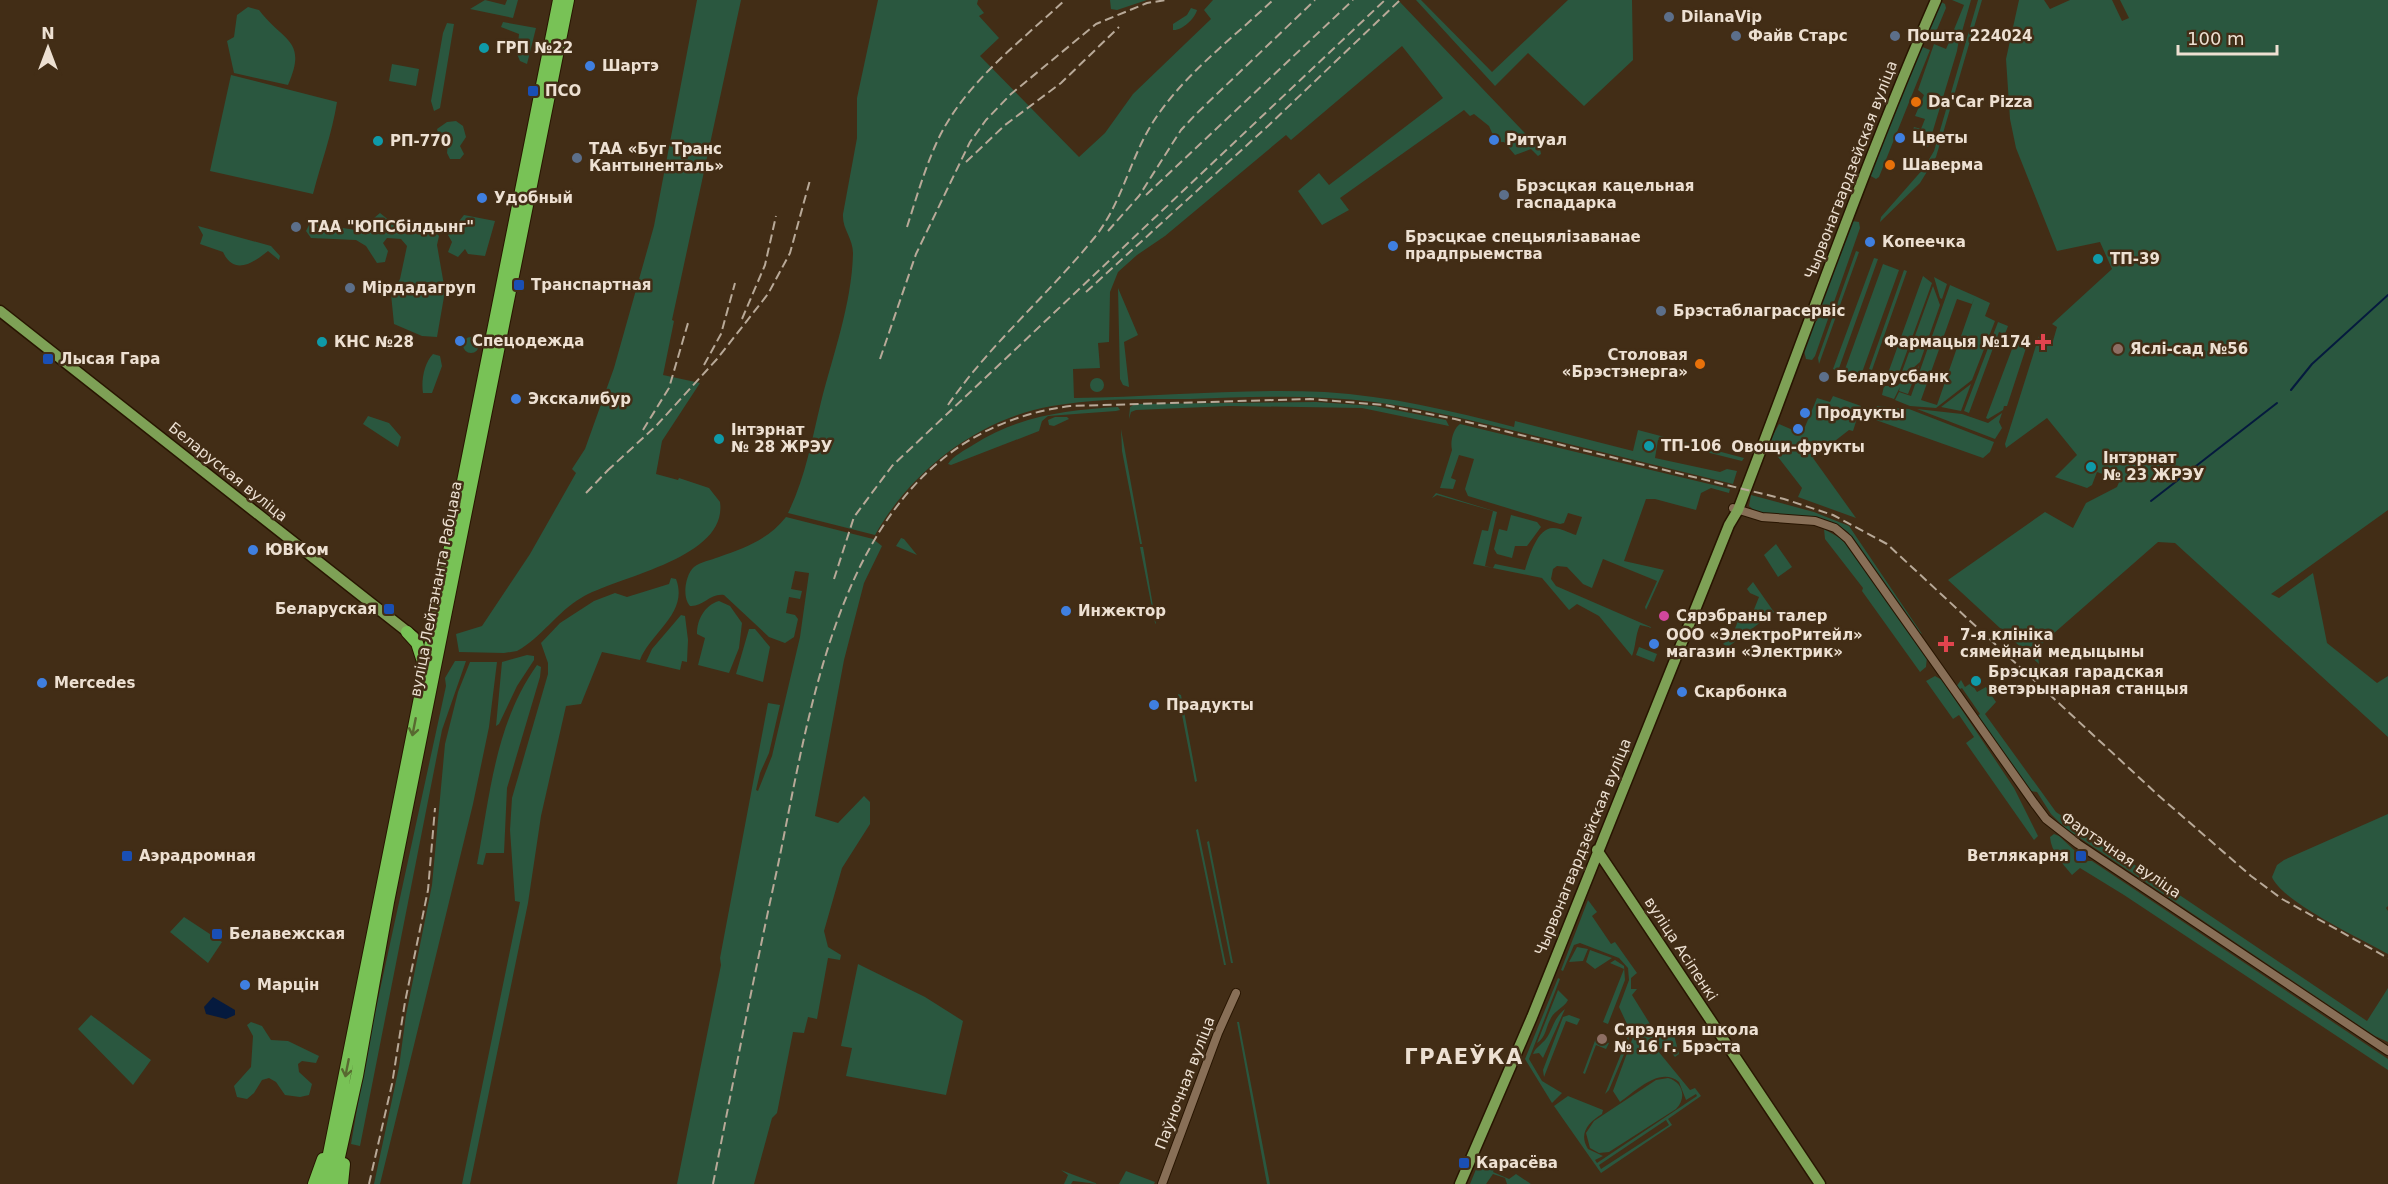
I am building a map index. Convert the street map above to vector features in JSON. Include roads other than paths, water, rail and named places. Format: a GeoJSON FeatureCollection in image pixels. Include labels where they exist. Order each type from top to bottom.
{"type":"FeatureCollection","features":[{"type":"Feature","properties":{"kind":"highway","name":"вуліца Лейтэнанта Рабцава"},"geometry":{"type":"LineString","coordinates":[[323,1184],[425,669],[434,651],[434,619],[559,0]]}},
{"type":"Feature","properties":{"kind":"highway","name":"вуліца Лейтэнанта Рабцава"},"geometry":{"type":"LineString","coordinates":[[333,1184],[347,1124],[434,651],[568,0]]}},
{"type":"Feature","properties":{"kind":"highway"},"geometry":{"type":"LineString","coordinates":[[407,632],[423,633],[430,628],[434,619]]}},
{"type":"Feature","properties":{"kind":"highway"},"geometry":{"type":"LineString","coordinates":[[407,632],[417,643],[425,669]]}},
{"type":"Feature","properties":{"kind":"highway"},"geometry":{"type":"LineString","coordinates":[[342,1184],[347,1124]]}},
{"type":"Feature","properties":{"kind":"highway"},"geometry":{"type":"LineString","coordinates":[[314,1184],[334,1136]]}},
{"type":"Feature","properties":{"kind":"main road","name":"Чырвонагвардзейская вуліца"},"geometry":{"type":"LineString","coordinates":[[1736,509],[1856,176],[1931,0]]}},
{"type":"Feature","properties":{"kind":"main road","name":"Чырвонагвардзейская вуліца"},"geometry":{"type":"LineString","coordinates":[[1460,1184],[1514,1060],[1597,850],[1783,397],[1862,178],[1936,0]]}},
{"type":"Feature","properties":{"kind":"main road","name":"Беларуская вуліца"},"geometry":{"type":"LineString","coordinates":[[0,311],[434,651]]}},
{"type":"Feature","properties":{"kind":"main road","name":"вуліца Асіпенкі"},"geometry":{"type":"LineString","coordinates":[[1597,850],[1820,1184]]}},
{"type":"Feature","properties":{"kind":"street","name":"Фартэчная вуліца"},"geometry":{"type":"LineString","coordinates":[[1736,509],[1762,517],[1815,521],[1842,533],[1862,556],[1948,684],[2046,819],[2078,844],[2388,1052]]}},
{"type":"Feature","properties":{"kind":"street","name":"Паўночная вуліца"},"geometry":{"type":"LineString","coordinates":[[1162,1184],[1218,1033],[1236,993]]}},
{"type":"Feature","properties":{"kind":"water"},"geometry":{"type":"Polygon","coordinates":[[[213,997],[235,1010],[235,1015],[226,1019],[206,1014],[204,1007],[213,997]]]}},
{"type":"Feature","properties":{"kind":"waterway"},"geometry":{"type":"LineString","coordinates":[[2291,390],[2312,364],[2388,295]]}},
{"type":"Feature","properties":{"kind":"waterway"},"geometry":{"type":"LineString","coordinates":[[2151,501],[2277,403]]}},
{"type":"Feature","properties":{"kind":"railway"},"geometry":{"type":"LineString","coordinates":[[907,227],[924,175],[947,123],[976,84],[993,66],[1065,0]]}},
{"type":"Feature","properties":{"kind":"railway"},"geometry":{"type":"LineString","coordinates":[[880,359],[916,254],[970,142],[986,120],[1011,94],[1096,24],[1147,3],[1166,0]]}},
{"type":"Feature","properties":{"kind":"railway"},"geometry":{"type":"LineString","coordinates":[[948,405],[982,361],[1095,237],[1112,211],[1143,141],[1162,109],[1191,75],[1273,0]]}},
{"type":"Feature","properties":{"kind":"railway"},"geometry":{"type":"LineString","coordinates":[[1108,231],[1139,196],[1181,130],[1315,0]]}},
{"type":"Feature","properties":{"kind":"railway"},"geometry":{"type":"LineString","coordinates":[[1146,195],[1353,0]]}},
{"type":"Feature","properties":{"kind":"railway"},"geometry":{"type":"LineString","coordinates":[[834,579],[854,517],[892,466],[1385,0]]}},
{"type":"Feature","properties":{"kind":"railway"},"geometry":{"type":"LineString","coordinates":[[1086,292],[1269,125],[1400,0]]}},
{"type":"Feature","properties":{"kind":"railway"},"geometry":{"type":"LineString","coordinates":[[966,162],[1005,125],[1061,83],[1119,27]]}},
{"type":"Feature","properties":{"kind":"railway"},"geometry":{"type":"LineString","coordinates":[[607,471],[656,426],[717,359],[768,294],[790,253],[810,180]]}},
{"type":"Feature","properties":{"kind":"railway"},"geometry":{"type":"LineString","coordinates":[[742,319],[765,265],[776,216]]}},
{"type":"Feature","properties":{"kind":"railway"},"geometry":{"type":"LineString","coordinates":[[704,365],[721,334],[735,283]]}},
{"type":"Feature","properties":{"kind":"railway"},"geometry":{"type":"LineString","coordinates":[[643,430],[669,388],[688,323]]}},
{"type":"Feature","properties":{"kind":"railway"},"geometry":{"type":"LineString","coordinates":[[713,1184],[808,722],[828,649],[854,580],[889,517],[935,465],[995,427],[1070,406],[1310,399],[1384,405],[1455,419],[1784,499],[1833,515],[1887,544],[2158,795],[2251,876],[2282,899],[2388,958]]}},
{"type":"Feature","properties":{"kind":"railway"},"geometry":{"type":"LineString","coordinates":[[586,493],[613,465]]}},
{"type":"Feature","properties":{"kind":"railway"},"geometry":{"type":"LineString","coordinates":[[369,1184],[392,1084],[405,1002],[428,890],[435,808]]}},
{"type":"Feature","properties":{"kind":"place","name":"DilanaVip"},"geometry":{"type":"Point","coordinates":[1669,17]}},
{"type":"Feature","properties":{"kind":"place","name":"Файв Старс"},"geometry":{"type":"Point","coordinates":[1736,36]}},
{"type":"Feature","properties":{"kind":"place","name":"Пошта 224024"},"geometry":{"type":"Point","coordinates":[1895,36]}},
{"type":"Feature","properties":{"kind":"place","name":"ГРП №22"},"geometry":{"type":"Point","coordinates":[484,48]}},
{"type":"Feature","properties":{"kind":"place","name":"Шартэ"},"geometry":{"type":"Point","coordinates":[590,66]}},
{"type":"Feature","properties":{"kind":"place","name":"ПСО"},"geometry":{"type":"Point","coordinates":[533,91]}},
{"type":"Feature","properties":{"kind":"place","name":"Da'Car Pizza"},"geometry":{"type":"Point","coordinates":[1916,102]}},
{"type":"Feature","properties":{"kind":"place","name":"Цветы"},"geometry":{"type":"Point","coordinates":[1900,138]}},
{"type":"Feature","properties":{"kind":"place","name":"Ритуал"},"geometry":{"type":"Point","coordinates":[1494,140]}},
{"type":"Feature","properties":{"kind":"place","name":"РП-770"},"geometry":{"type":"Point","coordinates":[378,141]}},
{"type":"Feature","properties":{"kind":"place","name":"ТАА «Буг Транс Кантыненталь»"},"geometry":{"type":"Point","coordinates":[577,158]}},
{"type":"Feature","properties":{"kind":"place","name":"Шаверма"},"geometry":{"type":"Point","coordinates":[1890,165]}},
{"type":"Feature","properties":{"kind":"place","name":"Брэсцкая кацельная гаспадарка"},"geometry":{"type":"Point","coordinates":[1504,195]}},
{"type":"Feature","properties":{"kind":"place","name":"Удобный"},"geometry":{"type":"Point","coordinates":[482,198]}},
{"type":"Feature","properties":{"kind":"place","name":"ТАА \"ЮПСбілдынг\""},"geometry":{"type":"Point","coordinates":[296,227]}},
{"type":"Feature","properties":{"kind":"place","name":"Копеечка"},"geometry":{"type":"Point","coordinates":[1870,242]}},
{"type":"Feature","properties":{"kind":"place","name":"Брэсцкае спецыялізаванае прадпрыемства"},"geometry":{"type":"Point","coordinates":[1393,246]}},
{"type":"Feature","properties":{"kind":"place","name":"ТП-39"},"geometry":{"type":"Point","coordinates":[2098,259]}},
{"type":"Feature","properties":{"kind":"place","name":"Транспартная"},"geometry":{"type":"Point","coordinates":[519,285]}},
{"type":"Feature","properties":{"kind":"place","name":"Мірдадагруп"},"geometry":{"type":"Point","coordinates":[350,288]}},
{"type":"Feature","properties":{"kind":"place","name":"Брэстаблаграсервіс"},"geometry":{"type":"Point","coordinates":[1661,311]}},
{"type":"Feature","properties":{"kind":"place","name":"Спецодежда"},"geometry":{"type":"Point","coordinates":[460,341]}},
{"type":"Feature","properties":{"kind":"place","name":"КНС №28"},"geometry":{"type":"Point","coordinates":[322,342]}},
{"type":"Feature","properties":{"kind":"place","name":"Фармацыя №174"},"geometry":{"type":"Point","coordinates":[2043,342]}},
{"type":"Feature","properties":{"kind":"place","name":"Яслі-сад №56"},"geometry":{"type":"Point","coordinates":[2118,349]}},
{"type":"Feature","properties":{"kind":"place","name":"Лысая Гара"},"geometry":{"type":"Point","coordinates":[48,359]}},
{"type":"Feature","properties":{"kind":"place","name":"Столовая «Брэстэнерга»"},"geometry":{"type":"Point","coordinates":[1700,364]}},
{"type":"Feature","properties":{"kind":"place","name":"Беларусбанк"},"geometry":{"type":"Point","coordinates":[1824,377]}},
{"type":"Feature","properties":{"kind":"place","name":"Экскалибур"},"geometry":{"type":"Point","coordinates":[516,399]}},
{"type":"Feature","properties":{"kind":"place","name":"Продукты"},"geometry":{"type":"Point","coordinates":[1805,413]}},
{"type":"Feature","properties":{"kind":"place","name":"Овощи-фрукты"},"geometry":{"type":"Point","coordinates":[1798,429]}},
{"type":"Feature","properties":{"kind":"place","name":"Інтэрнат № 28 ЖРЭУ"},"geometry":{"type":"Point","coordinates":[719,439]}},
{"type":"Feature","properties":{"kind":"place","name":"ТП-106"},"geometry":{"type":"Point","coordinates":[1649,446]}},
{"type":"Feature","properties":{"kind":"place","name":"Інтэрнат № 23 ЖРЭУ"},"geometry":{"type":"Point","coordinates":[2091,467]}},
{"type":"Feature","properties":{"kind":"place","name":"ЮВКом"},"geometry":{"type":"Point","coordinates":[253,550]}},
{"type":"Feature","properties":{"kind":"place","name":"Беларуская"},"geometry":{"type":"Point","coordinates":[389,609]}},
{"type":"Feature","properties":{"kind":"place","name":"Инжектор"},"geometry":{"type":"Point","coordinates":[1066,611]}},
{"type":"Feature","properties":{"kind":"place","name":"Сярэбраны талер"},"geometry":{"type":"Point","coordinates":[1664,616]}},
{"type":"Feature","properties":{"kind":"place","name":"ООО «ЭлектроРитейл» магазин «Электрик»"},"geometry":{"type":"Point","coordinates":[1654,644]}},
{"type":"Feature","properties":{"kind":"place","name":"7-я клініка сямейнай медыцыны"},"geometry":{"type":"Point","coordinates":[1946,644]}},
{"type":"Feature","properties":{"kind":"place","name":"Брэсцкая гарадская ветэрынарная станцыя"},"geometry":{"type":"Point","coordinates":[1976,681]}},
{"type":"Feature","properties":{"kind":"place","name":"Mercedes"},"geometry":{"type":"Point","coordinates":[42,683]}},
{"type":"Feature","properties":{"kind":"place","name":"Скарбонка"},"geometry":{"type":"Point","coordinates":[1682,692]}},
{"type":"Feature","properties":{"kind":"place","name":"Прадукты"},"geometry":{"type":"Point","coordinates":[1154,705]}},
{"type":"Feature","properties":{"kind":"place","name":"Аэрадромная"},"geometry":{"type":"Point","coordinates":[127,856]}},
{"type":"Feature","properties":{"kind":"place","name":"Ветлякарня"},"geometry":{"type":"Point","coordinates":[2081,856]}},
{"type":"Feature","properties":{"kind":"place","name":"Белавежская"},"geometry":{"type":"Point","coordinates":[217,934]}},
{"type":"Feature","properties":{"kind":"place","name":"Марцін"},"geometry":{"type":"Point","coordinates":[245,985]}},
{"type":"Feature","properties":{"kind":"place","name":"Сярэдняя школа № 16 г. Брэста"},"geometry":{"type":"Point","coordinates":[1602,1039]}},
{"type":"Feature","properties":{"kind":"place","name":"Карасёва"},"geometry":{"type":"Point","coordinates":[1464,1163]}},
{"type":"Feature","properties":{"kind":"district","name":"ГРАЕЎКА"},"geometry":{"type":"Point","coordinates":[1464,1057]}}]}
